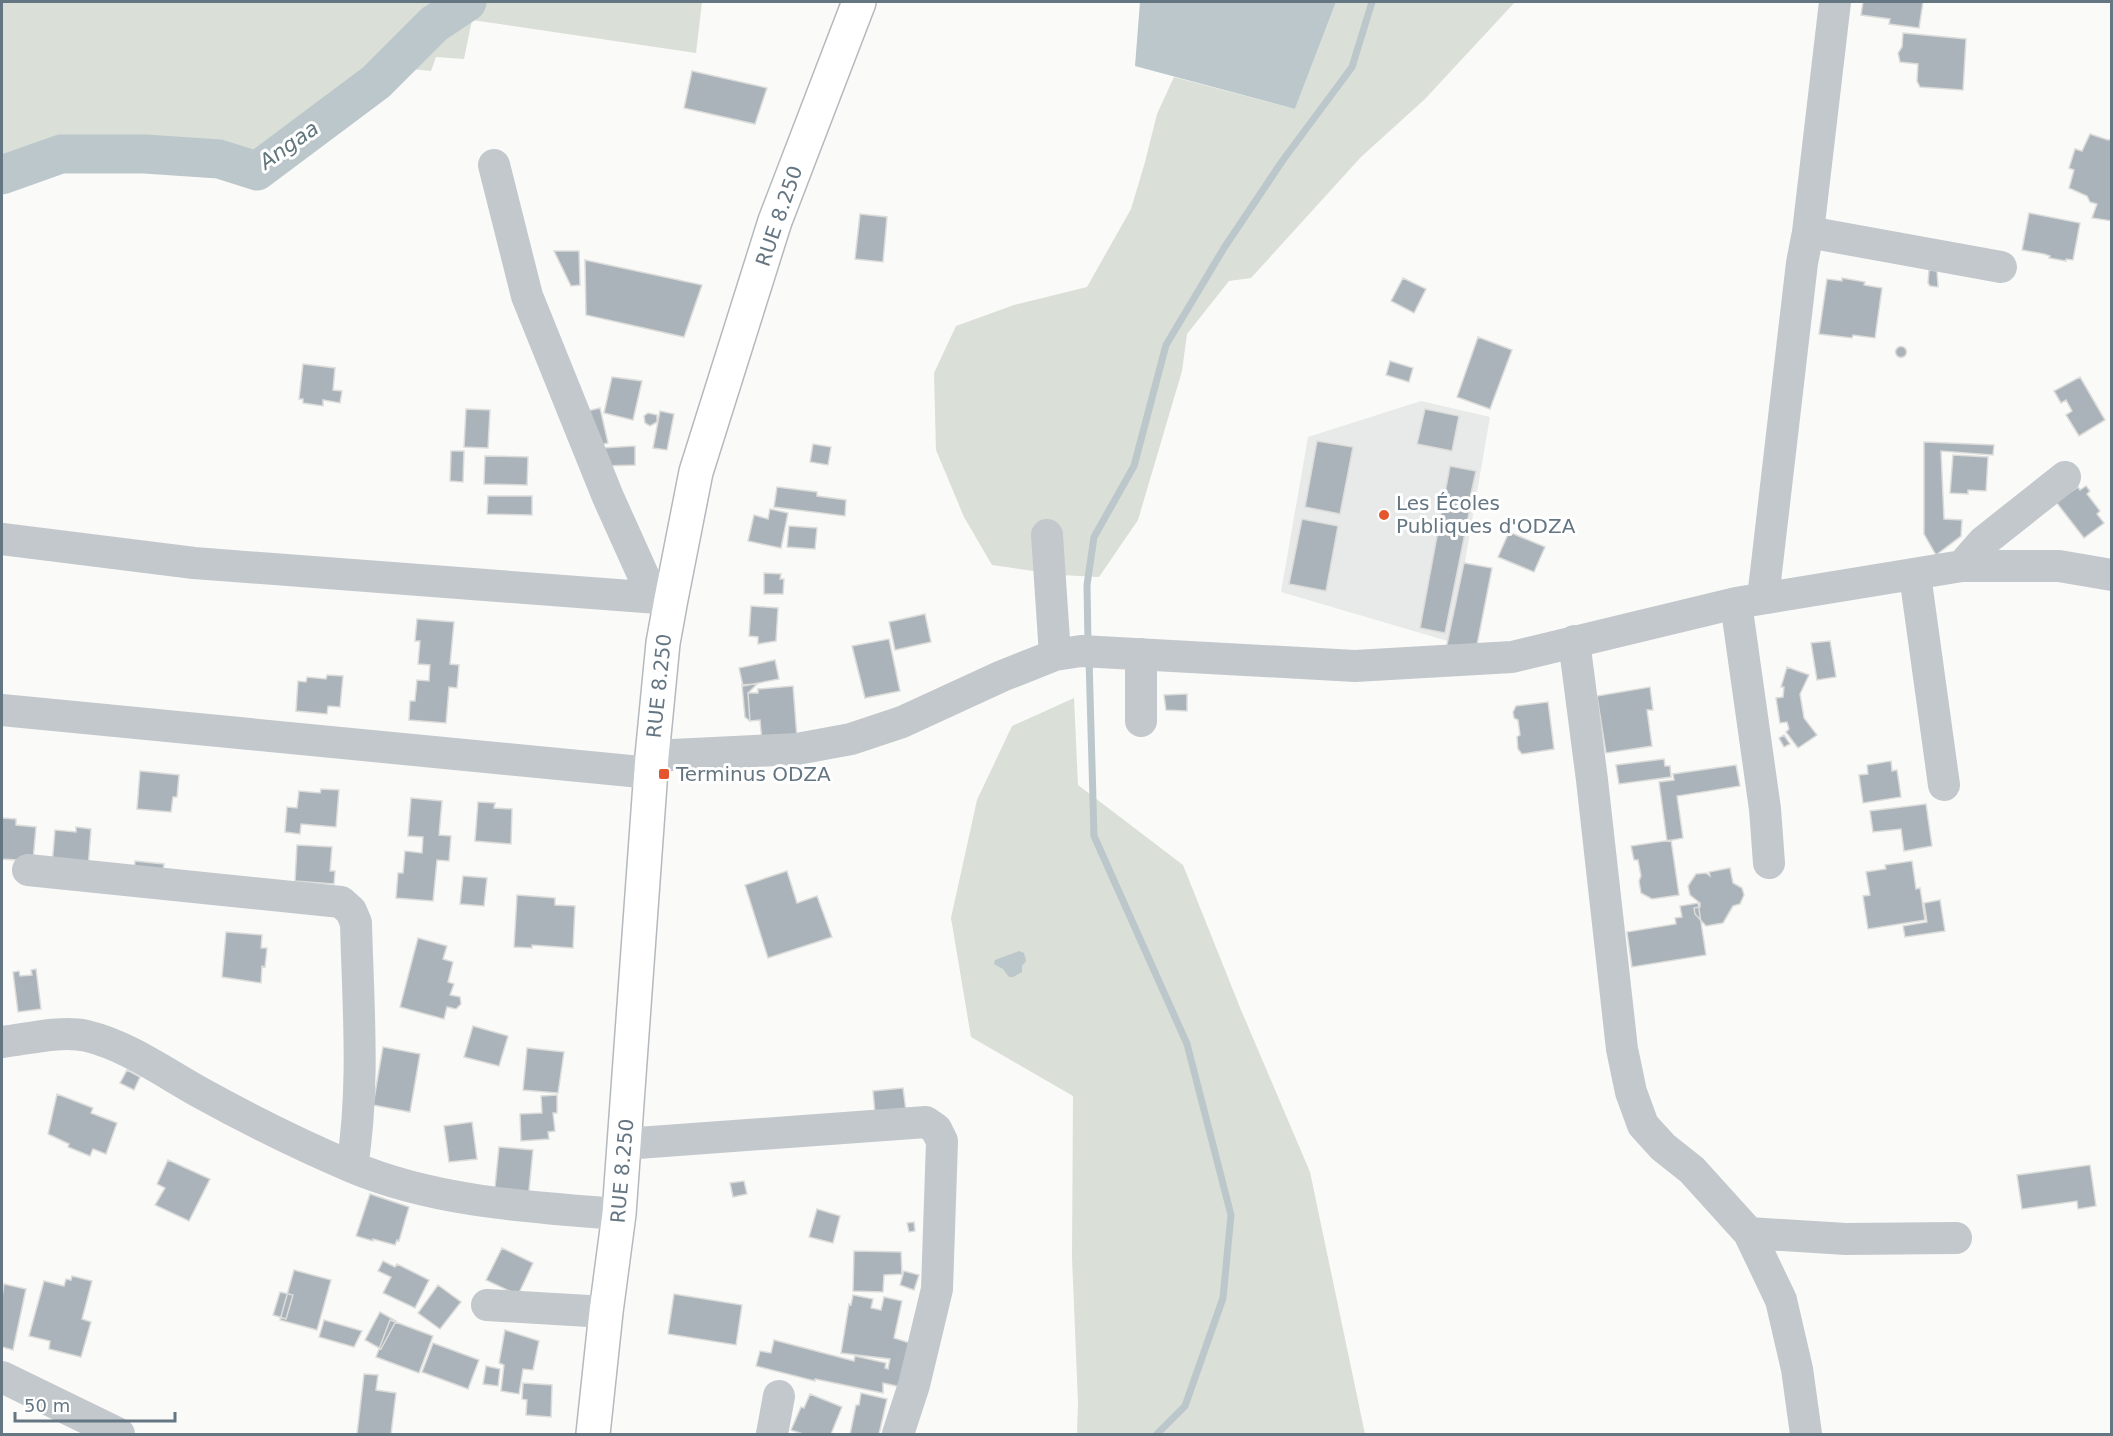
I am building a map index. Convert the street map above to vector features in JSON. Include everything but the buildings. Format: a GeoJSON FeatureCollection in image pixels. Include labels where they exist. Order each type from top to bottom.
{"type":"FeatureCollection","features":[{"type":"Feature","properties":{"kind":"highway","name":"RUE 8.250"},"geometry":{"type":"LineString","coordinates":[[593,1434],[619,1214],[651,765],[663,642],[662,598],[696,472],[768,244],[859,2]]}},
{"type":"Feature","properties":{"kind":"street"},"geometry":{"type":"LineString","coordinates":[[1769,862],[1750,600],[1808,232],[1835,2]]}},
{"type":"Feature","properties":{"kind":"street"},"geometry":{"type":"LineString","coordinates":[[494,165],[527,296],[608,497],[662,598]]}},
{"type":"Feature","properties":{"kind":"street"},"geometry":{"type":"LineString","coordinates":[[1808,232],[2001,267]]}},
{"type":"Feature","properties":{"kind":"street"},"geometry":{"type":"LineString","coordinates":[[1962,567],[1989,537],[2065,477]]}},
{"type":"Feature","properties":{"kind":"street"},"geometry":{"type":"LineString","coordinates":[[1047,535],[1055,655]]}},
{"type":"Feature","properties":{"kind":"street"},"geometry":{"type":"LineString","coordinates":[[2,539],[194,562],[662,598]]}},
{"type":"Feature","properties":{"kind":"street"},"geometry":{"type":"LineString","coordinates":[[2,710],[651,765],[797,749],[851,739],[902,722],[1002,676],[1055,655],[1081,651],[1355,666],[1512,657],[1750,600],[1962,567],[2059,566],[2112,575]]}},
{"type":"Feature","properties":{"kind":"street"},"geometry":{"type":"LineString","coordinates":[[1915,575],[1944,785]]}},
{"type":"Feature","properties":{"kind":"street"},"geometry":{"type":"LineString","coordinates":[[1574,641],[1622,1048],[1631,1092],[1643,1125],[1663,1147],[1692,1170],[1749,1233],[1781,1300],[1797,1369],[1806,1434]]}},
{"type":"Feature","properties":{"kind":"street"},"geometry":{"type":"LineString","coordinates":[[1141,654],[1141,721]]}},
{"type":"Feature","properties":{"kind":"street"},"geometry":{"type":"LineString","coordinates":[[28,870],[341,902],[351,911],[356,923],[359,1058],[358,1132],[352,1167]]}},
{"type":"Feature","properties":{"kind":"street"},"geometry":{"type":"LineString","coordinates":[[2,1042],[56,1035],[87,1036],[121,1048],[247,1119],[352,1167],[375,1175],[440,1193],[472,1199],[619,1214]]}},
{"type":"Feature","properties":{"kind":"street"},"geometry":{"type":"LineString","coordinates":[[624,1144],[926,1122],[932,1124],[942,1141],[937,1289],[914,1385],[898,1434]]}},
{"type":"Feature","properties":{"kind":"street"},"geometry":{"type":"LineString","coordinates":[[1749,1233],[1846,1239],[1956,1238]]}},
{"type":"Feature","properties":{"kind":"street"},"geometry":{"type":"LineString","coordinates":[[487,1305],[606,1311]]}},
{"type":"Feature","properties":{"kind":"street"},"geometry":{"type":"LineString","coordinates":[[2,1377],[119,1434]]}},
{"type":"Feature","properties":{"kind":"street"},"geometry":{"type":"LineString","coordinates":[[772,1434],[779,1396]]}},
{"type":"Feature","properties":{"kind":"shaded area"},"geometry":{"type":"Polygon","coordinates":[[[2,2],[702,2],[696,53],[472,20],[464,59],[436,57],[431,71],[400,68],[376,82],[257,171],[219,159],[145,154],[61,154],[2,175],[2,2]]]}},
{"type":"Feature","properties":{"kind":"shaded area"},"geometry":{"type":"Polygon","coordinates":[[[1140,2],[1336,2],[1295,109],[1135,66],[1140,2]]]}},
{"type":"Feature","properties":{"kind":"shaded area"},"geometry":{"type":"Polygon","coordinates":[[[1336,2],[1515,2],[1425,99],[1361,157],[1251,278],[1229,281],[1187,334],[1182,371],[1138,520],[1099,577],[1061,575],[992,565],[964,517],[936,450],[934,373],[956,326],[1014,305],[1087,287],[1131,209],[1157,114],[1174,77],[1295,109],[1336,2]]]}},
{"type":"Feature","properties":{"kind":"shaded area","name":"Les Écoles Publiques d'ODZA"},"geometry":{"type":"Polygon","coordinates":[[[1421,401],[1490,417],[1451,642],[1281,592],[1308,437],[1421,401]]]}},
{"type":"Feature","properties":{"kind":"shaded area"},"geometry":{"type":"Polygon","coordinates":[[[1074,698],[1078,785],[1183,865],[1241,1010],[1310,1172],[1365,1434],[1077,1434],[1078,1402],[1072,1257],[1073,1096],[971,1037],[951,918],[977,800],[1012,726],[1074,698]]]}},
{"type":"Feature","properties":{"kind":"shaded area"},"geometry":{"type":"Polygon","coordinates":[[[1019,951],[1024,953],[1026,961],[1022,966],[1022,972],[1013,977],[1009,977],[1003,969],[994,964],[995,960],[1019,951]]]}},
{"type":"Feature","properties":{"kind":"waterway","name":"Angaa"},"geometry":{"type":"LineString","coordinates":[[2,175],[61,154],[145,154],[219,159],[257,171],[376,82],[434,24],[467,2]]}},
{"type":"Feature","properties":{"kind":"waterway"},"geometry":{"type":"LineString","coordinates":[[1088,644],[1087,585],[1094,537],[1134,466],[1166,345],[1224,248],[1283,160],[1352,67],[1372,2]]}},
{"type":"Feature","properties":{"kind":"waterway"},"geometry":{"type":"LineString","coordinates":[[1089,658],[1094,836],[1187,1044],[1231,1215],[1223,1298],[1185,1406],[1157,1434]]}},
{"type":"Feature","properties":{"kind":"place","name":"Les Écoles Publiques d'ODZA"},"geometry":{"type":"Point","coordinates":[1384,515]}},
{"type":"Feature","properties":{"kind":"place","name":"Terminus ODZA"},"geometry":{"type":"Point","coordinates":[664,774]}}]}
